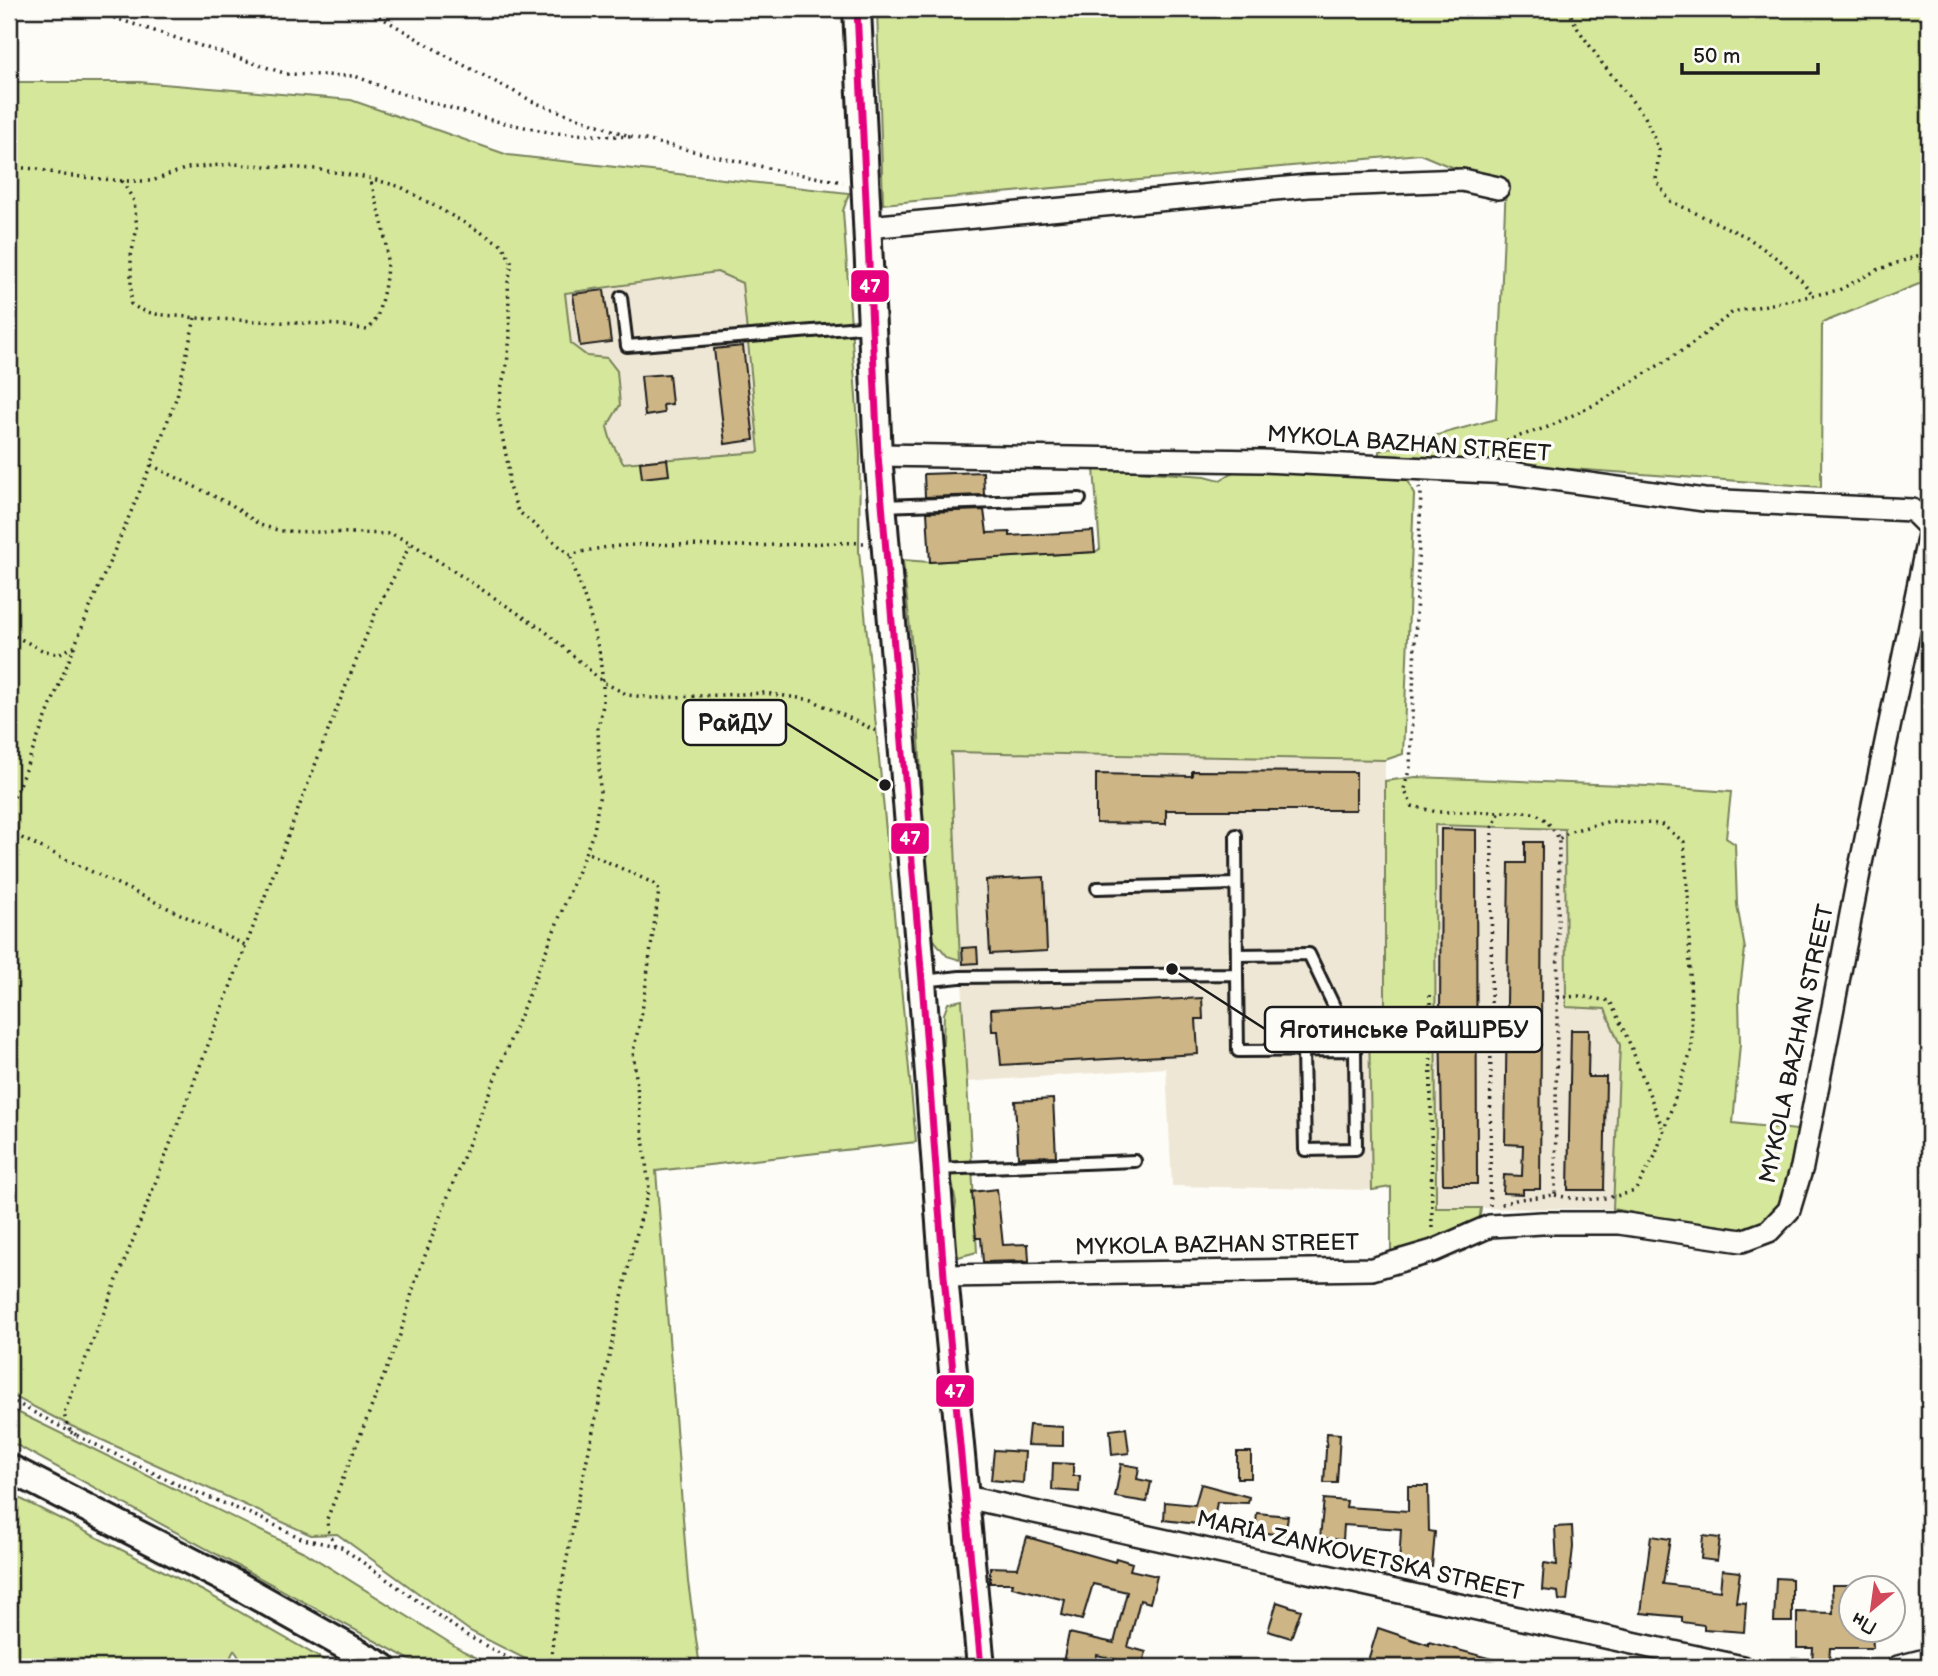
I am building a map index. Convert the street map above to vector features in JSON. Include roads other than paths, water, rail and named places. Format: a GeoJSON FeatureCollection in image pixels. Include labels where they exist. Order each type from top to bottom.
{"type":"FeatureCollection","features":[{"type":"Feature","properties":{"kind":"street"},"geometry":{"type":"LineString","coordinates":[[857,9],[878,455],[944,1276],[981,1667]]}},
{"type":"Feature","properties":{"kind":"street"},"geometry":{"type":"LineString","coordinates":[[868,227],[1308,186],[1462,180],[1498,188]]}},
{"type":"Feature","properties":{"kind":"street","name":"MYKOLA BAZHAN STREET"},"geometry":{"type":"LineString","coordinates":[[878,455],[1263,461],[1510,473],[1704,500],[1912,510],[1929,527]]}},
{"type":"Feature","properties":{"kind":"street","name":"MYKOLA BAZHAN STREET"},"geometry":{"type":"LineString","coordinates":[[944,1276],[1372,1269],[1433,1251],[1490,1217],[1542,1223],[1619,1223],[1742,1241],[1769,1230],[1789,1210],[1802,1167],[1929,534]]}},
{"type":"Feature","properties":{"kind":"street"},"geometry":{"type":"LineString","coordinates":[[9,1468],[239,1586],[383,1667]]}},
{"type":"Feature","properties":{"kind":"street","name":"MARIA ZANKOVETSKA STREET"},"geometry":{"type":"LineString","coordinates":[[966,1497],[1742,1667]]}},
{"type":"Feature","properties":{"kind":"street"},"geometry":{"type":"LineString","coordinates":[[1898,1667],[1929,1659]]}},
{"type":"Feature","properties":{"kind":"lane"},"geometry":{"type":"LineString","coordinates":[[621,297],[628,346],[873,326]]}},
{"type":"Feature","properties":{"kind":"lane"},"geometry":{"type":"LineString","coordinates":[[882,506],[1080,499]]}},
{"type":"Feature","properties":{"kind":"lane"},"geometry":{"type":"LineString","coordinates":[[1236,835],[1238,1051],[1355,1050]]}},
{"type":"Feature","properties":{"kind":"lane"},"geometry":{"type":"LineString","coordinates":[[1097,888],[1236,884]]}},
{"type":"Feature","properties":{"kind":"lane"},"geometry":{"type":"LineString","coordinates":[[1237,955],[1309,954],[1355,1050],[1356,1149],[1305,1150],[1303,1051]]}},
{"type":"Feature","properties":{"kind":"lane"},"geometry":{"type":"LineString","coordinates":[[922,981],[960,977],[1237,974]]}},
{"type":"Feature","properties":{"kind":"lane"},"geometry":{"type":"LineString","coordinates":[[936,1169],[1135,1161]]}},
{"type":"Feature","properties":{"kind":"place","name":"РайДУ"},"geometry":{"type":"Point","coordinates":[885,785]}},
{"type":"Feature","properties":{"kind":"place","name":"Яготинське РайШРБУ"},"geometry":{"type":"Point","coordinates":[1172,969]}}]}
